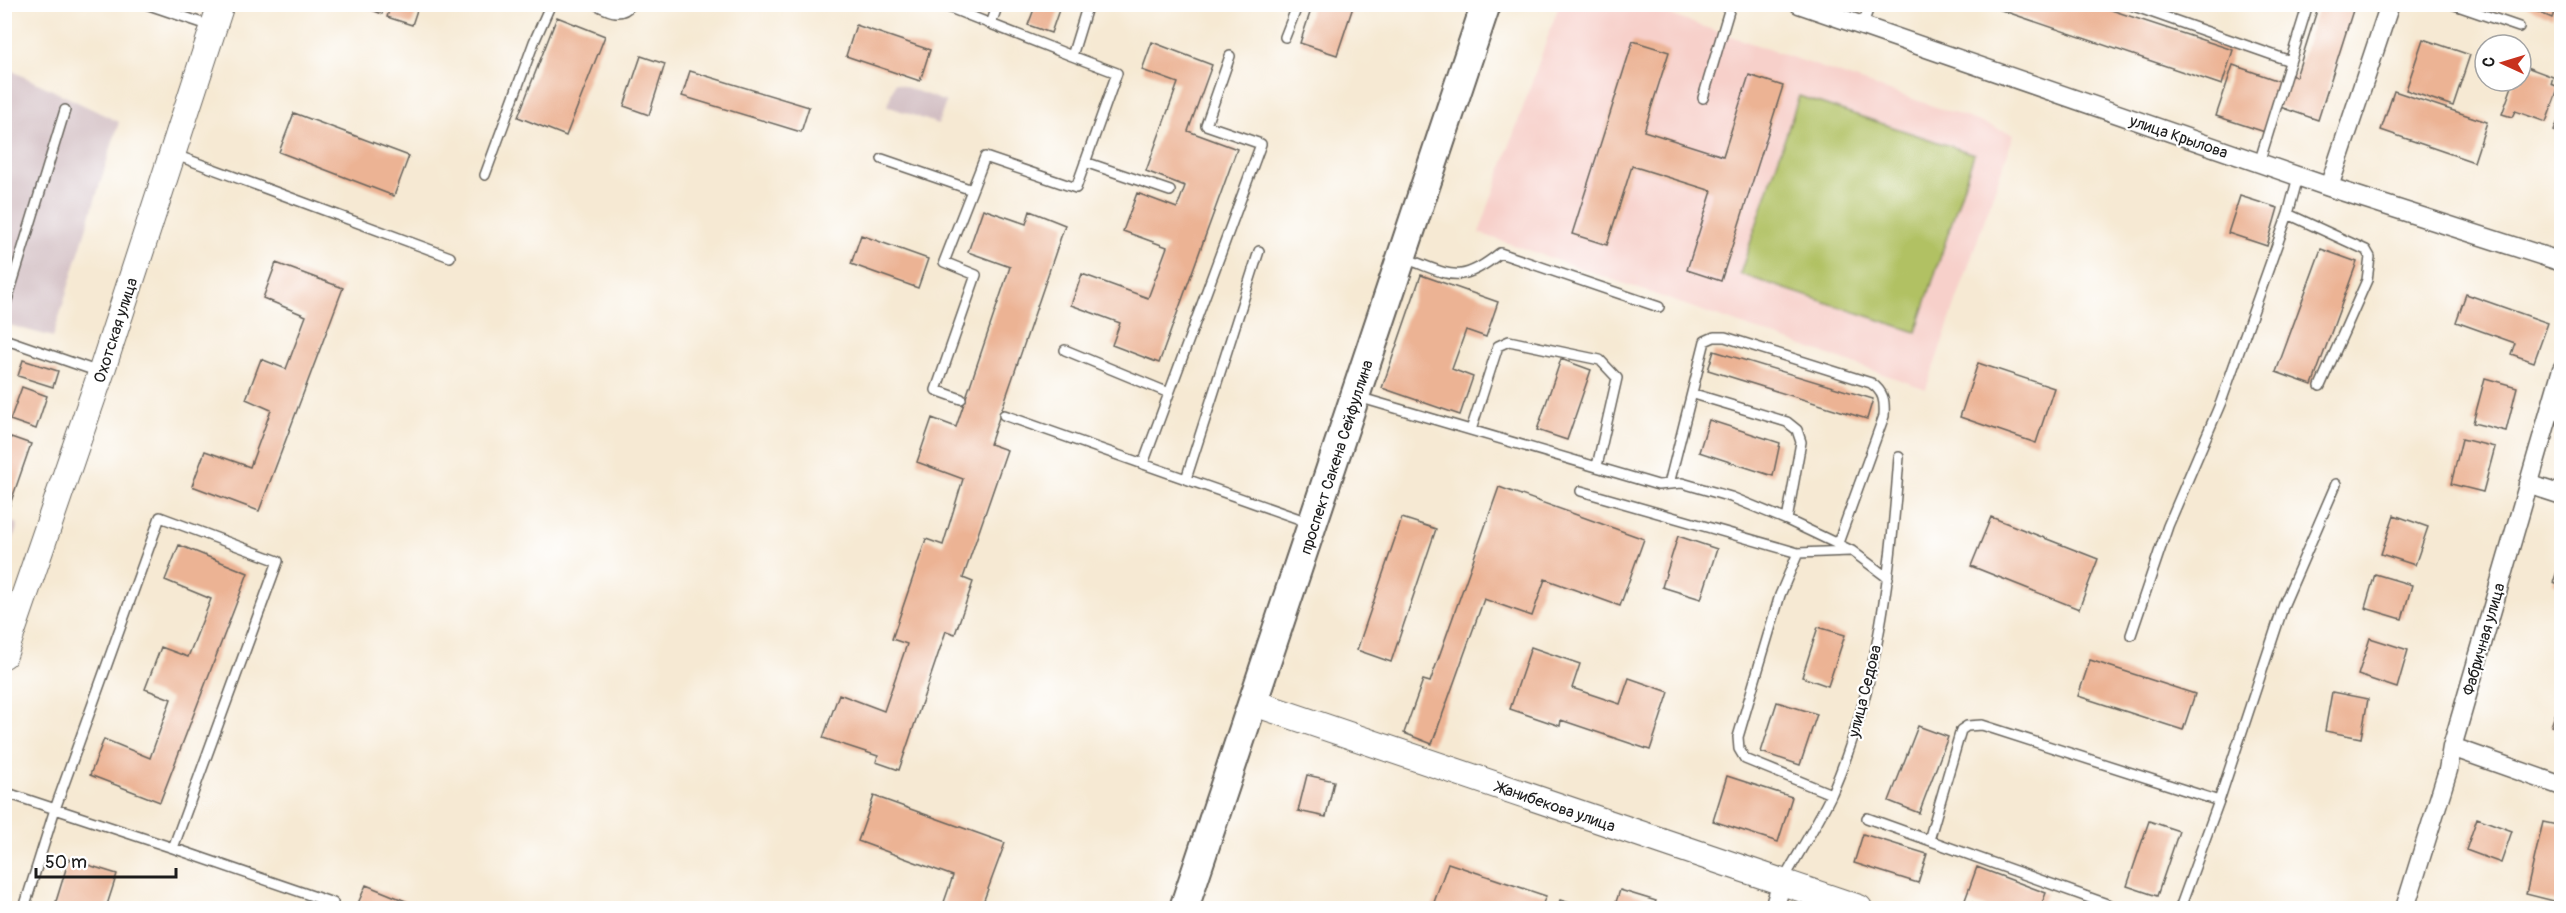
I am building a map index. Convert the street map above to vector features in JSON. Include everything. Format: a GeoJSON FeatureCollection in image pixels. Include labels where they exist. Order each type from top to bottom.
{"type":"FeatureCollection","features":[{"type":"Feature","properties":{"kind":"main road","name":"проспект Сакена Сейфуллина"},"geometry":{"type":"LineString","coordinates":[[1184,909],[1486,4]]}},
{"type":"Feature","properties":{"kind":"street","name":"улица Крылова"},"geometry":{"type":"LineString","coordinates":[[1799,4],[1830,9],[1862,27],[2298,177],[2562,262]]}},
{"type":"Feature","properties":{"kind":"street"},"geometry":{"type":"LineString","coordinates":[[2329,187],[2390,4]]}},
{"type":"Feature","properties":{"kind":"street","name":"Охотская улица"},"geometry":{"type":"LineString","coordinates":[[4,655],[101,373],[217,16]]}},
{"type":"Feature","properties":{"kind":"street","name":"Фабричная улица"},"geometry":{"type":"LineString","coordinates":[[2405,909],[2448,770],[2452,747],[2562,369]]}},
{"type":"Feature","properties":{"kind":"street"},"geometry":{"type":"LineString","coordinates":[[2528,484],[2562,495]]}},
{"type":"Feature","properties":{"kind":"street","name":"Жанибекова улица"},"geometry":{"type":"LineString","coordinates":[[1254,703],[1859,909]]}},
{"type":"Feature","properties":{"kind":"street"},"geometry":{"type":"LineString","coordinates":[[2452,747],[2562,786]]}},
{"type":"Feature","properties":{"kind":"street","name":"улица Седова"},"geometry":{"type":"LineString","coordinates":[[1774,909],[1782,883]]}},
{"type":"Feature","properties":{"kind":"lane"},"geometry":{"type":"LineString","coordinates":[[146,4],[217,16]]}},
{"type":"Feature","properties":{"kind":"lane"},"geometry":{"type":"LineString","coordinates":[[485,175],[534,42],[549,8],[554,4]]}},
{"type":"Feature","properties":{"kind":"lane"},"geometry":{"type":"LineString","coordinates":[[595,4],[616,14],[626,11],[632,4]]}},
{"type":"Feature","properties":{"kind":"lane"},"geometry":{"type":"LineString","coordinates":[[940,4],[1117,73],[1076,188],[986,157],[944,261],[976,275],[936,390],[961,399]]}},
{"type":"Feature","properties":{"kind":"lane"},"geometry":{"type":"LineString","coordinates":[[991,24],[998,4]]}},
{"type":"Feature","properties":{"kind":"lane"},"geometry":{"type":"LineString","coordinates":[[1071,56],[1088,4]]}},
{"type":"Feature","properties":{"kind":"lane"},"geometry":{"type":"LineString","coordinates":[[1285,37],[1298,4]]}},
{"type":"Feature","properties":{"kind":"lane"},"geometry":{"type":"LineString","coordinates":[[1703,98],[1731,4]]}},
{"type":"Feature","properties":{"kind":"lane"},"geometry":{"type":"LineString","coordinates":[[1862,27],[1870,4]]}},
{"type":"Feature","properties":{"kind":"lane"},"geometry":{"type":"LineString","coordinates":[[2128,4],[2290,61]]}},
{"type":"Feature","properties":{"kind":"lane"},"geometry":{"type":"LineString","coordinates":[[2259,163],[2308,4]]}},
{"type":"Feature","properties":{"kind":"lane"},"geometry":{"type":"LineString","coordinates":[[2452,4],[2519,27]]}},
{"type":"Feature","properties":{"kind":"lane"},"geometry":{"type":"LineString","coordinates":[[1143,464],[1262,144],[1206,125],[1230,56]]}},
{"type":"Feature","properties":{"kind":"lane"},"geometry":{"type":"LineString","coordinates":[[4,310],[65,110]]}},
{"type":"Feature","properties":{"kind":"lane"},"geometry":{"type":"LineString","coordinates":[[173,154],[450,257]]}},
{"type":"Feature","properties":{"kind":"lane"},"geometry":{"type":"LineString","coordinates":[[882,159],[972,190]]}},
{"type":"Feature","properties":{"kind":"lane"},"geometry":{"type":"LineString","coordinates":[[1085,162],[1170,191]]}},
{"type":"Feature","properties":{"kind":"lane"},"geometry":{"type":"LineString","coordinates":[[2131,635],[2168,526],[2221,402],[2288,214],[2298,177]]}},
{"type":"Feature","properties":{"kind":"lane"},"geometry":{"type":"LineString","coordinates":[[2288,214],[2366,250],[2370,256],[2367,280],[2320,386]]}},
{"type":"Feature","properties":{"kind":"lane"},"geometry":{"type":"LineString","coordinates":[[1186,479],[1259,251]]}},
{"type":"Feature","properties":{"kind":"lane"},"geometry":{"type":"LineString","coordinates":[[1402,257],[1458,276],[1481,268],[1500,253],[1659,307]]}},
{"type":"Feature","properties":{"kind":"lane"},"geometry":{"type":"LineString","coordinates":[[1669,484],[1694,394],[1705,341],[1714,337],[1725,337],[1871,383],[1881,390],[1885,402],[1884,416],[1838,543]]}},
{"type":"Feature","properties":{"kind":"lane"},"geometry":{"type":"LineString","coordinates":[[4,339],[101,373]]}},
{"type":"Feature","properties":{"kind":"lane"},"geometry":{"type":"LineString","coordinates":[[1471,430],[1498,346],[1509,340],[1600,360],[1617,378],[1598,466]]}},
{"type":"Feature","properties":{"kind":"lane"},"geometry":{"type":"LineString","coordinates":[[1065,350],[1169,393]]}},
{"type":"Feature","properties":{"kind":"lane"},"geometry":{"type":"LineString","coordinates":[[1694,394],[1787,422],[1797,430],[1801,442],[1787,520]]}},
{"type":"Feature","properties":{"kind":"lane"},"geometry":{"type":"LineString","coordinates":[[1356,396],[1659,484],[1682,483],[1731,497],[1838,543],[1888,578]]}},
{"type":"Feature","properties":{"kind":"lane"},"geometry":{"type":"LineString","coordinates":[[1004,415],[1313,524]]}},
{"type":"Feature","properties":{"kind":"lane","name":"улица Седова"},"geometry":{"type":"LineString","coordinates":[[1782,883],[1831,794],[1854,735],[1867,685],[1888,578],[1899,458]]}},
{"type":"Feature","properties":{"kind":"lane"},"geometry":{"type":"LineString","coordinates":[[2180,909],[2219,801],[2284,604],[2336,484]]}},
{"type":"Feature","properties":{"kind":"lane"},"geometry":{"type":"LineString","coordinates":[[1581,491],[1798,554],[1852,551]]}},
{"type":"Feature","properties":{"kind":"lane"},"geometry":{"type":"LineString","coordinates":[[24,909],[56,809],[160,517],[278,561],[173,848]]}},
{"type":"Feature","properties":{"kind":"lane"},"geometry":{"type":"LineString","coordinates":[[1798,554],[1780,595],[1738,736],[1739,749],[1745,759],[1831,794]]}},
{"type":"Feature","properties":{"kind":"lane"},"geometry":{"type":"LineString","coordinates":[[1929,840],[1961,730],[1967,726],[1982,724],[2219,801]]}},
{"type":"Feature","properties":{"kind":"lane"},"geometry":{"type":"LineString","coordinates":[[4,792],[333,903],[331,909]]}},
{"type":"Feature","properties":{"kind":"lane"},"geometry":{"type":"LineString","coordinates":[[1867,818],[2118,909]]}},
{"type":"Feature","properties":{"kind":"shaded area"},"geometry":{"type":"Polygon","coordinates":[[[1559,5],[1641,5],[2014,134],[1926,389],[1479,233],[1559,5]]]}},
{"type":"Feature","properties":{"kind":"shaded area"},"geometry":{"type":"Polygon","coordinates":[[[4,67],[119,122],[53,337],[5,324],[4,67]]]}},
{"type":"Feature","properties":{"kind":"shaded area"},"geometry":{"type":"Polygon","coordinates":[[[895,83],[946,102],[938,124],[887,106],[895,83]]]}},
{"type":"Feature","properties":{"kind":"shaded area"},"geometry":{"type":"Polygon","coordinates":[[[4,520],[18,524],[5,566],[4,520]]]}},
{"type":"Feature","properties":{"kind":"green space"},"geometry":{"type":"Polygon","coordinates":[[[1799,96],[1974,154],[1916,332],[1740,274],[1799,96]]]}},
{"type":"Feature","properties":{"kind":"building"},"geometry":{"type":"Polygon","coordinates":[[[356,4],[385,4],[382,14],[356,4]]]}},
{"type":"Feature","properties":{"kind":"building"},"geometry":{"type":"Polygon","coordinates":[[[391,4],[419,4],[412,25],[387,17],[391,4]]]}},
{"type":"Feature","properties":{"kind":"building"},"geometry":{"type":"Polygon","coordinates":[[[1036,4],[1061,4],[1051,33],[1028,25],[1036,4]]]}},
{"type":"Feature","properties":{"kind":"building"},"geometry":{"type":"Polygon","coordinates":[[[1313,4],[1354,4],[1337,55],[1300,43],[1313,4]]]}},
{"type":"Feature","properties":{"kind":"building"},"geometry":{"type":"Polygon","coordinates":[[[1996,4],[2093,4],[2233,50],[2222,85],[1995,8],[1996,4]]]}},
{"type":"Feature","properties":{"kind":"building"},"geometry":{"type":"Polygon","coordinates":[[[2319,4],[2355,4],[2318,120],[2277,106],[2287,74],[2296,77],[2319,4]]]}},
{"type":"Feature","properties":{"kind":"building"},"geometry":{"type":"Polygon","coordinates":[[[2519,4],[2557,4],[2552,18],[2519,4]]]}},
{"type":"Feature","properties":{"kind":"building"},"geometry":{"type":"Polygon","coordinates":[[[557,17],[605,36],[566,136],[518,117],[557,17]]]}},
{"type":"Feature","properties":{"kind":"building"},"geometry":{"type":"Polygon","coordinates":[[[856,25],[930,50],[920,81],[846,56],[856,25]]]}},
{"type":"Feature","properties":{"kind":"building"},"geometry":{"type":"Polygon","coordinates":[[[2423,39],[2470,55],[2453,106],[2406,90],[2423,39]]]}},
{"type":"Feature","properties":{"kind":"building"},"geometry":{"type":"Polygon","coordinates":[[[1633,41],[1669,52],[1644,131],[1723,156],[1749,75],[1783,86],[1721,281],[1687,270],[1712,191],[1632,166],[1607,245],[1572,234],[1633,41]]]}},
{"type":"Feature","properties":{"kind":"building"},"geometry":{"type":"Polygon","coordinates":[[[1152,42],[1212,65],[1188,131],[1237,149],[1159,363],[1112,345],[1120,323],[1071,305],[1082,274],[1148,298],[1167,247],[1123,231],[1137,193],[1177,208],[1185,186],[1146,171],[1178,83],[1142,70],[1152,42]]]}},
{"type":"Feature","properties":{"kind":"building"},"geometry":{"type":"Polygon","coordinates":[[[641,56],[665,64],[649,115],[624,106],[641,56]]]}},
{"type":"Feature","properties":{"kind":"building"},"geometry":{"type":"Polygon","coordinates":[[[2233,65],[2282,82],[2265,132],[2216,116],[2233,65]]]}},
{"type":"Feature","properties":{"kind":"building"},"geometry":{"type":"Polygon","coordinates":[[[2533,70],[2553,77],[2551,84],[2559,87],[2546,122],[2515,111],[2512,117],[2502,114],[2510,93],[2533,93],[2533,70]]]}},
{"type":"Feature","properties":{"kind":"building"},"geometry":{"type":"Polygon","coordinates":[[[690,71],[809,107],[801,132],[682,96],[690,71]]]}},
{"type":"Feature","properties":{"kind":"building"},"geometry":{"type":"Polygon","coordinates":[[[2394,91],[2487,122],[2474,162],[2381,130],[2394,91]]]}},
{"type":"Feature","properties":{"kind":"building"},"geometry":{"type":"Polygon","coordinates":[[[2562,111],[2562,134],[2554,131],[2562,111]]]}},
{"type":"Feature","properties":{"kind":"building"},"geometry":{"type":"Polygon","coordinates":[[[294,113],[409,156],[394,196],[279,152],[294,113]]]}},
{"type":"Feature","properties":{"kind":"building"},"geometry":{"type":"Polygon","coordinates":[[[2240,196],[2278,208],[2267,246],[2228,233],[2240,196]]]}},
{"type":"Feature","properties":{"kind":"building"},"geometry":{"type":"Polygon","coordinates":[[[983,209],[1026,224],[1030,211],[1065,225],[990,444],[1007,450],[963,578],[973,582],[955,634],[946,631],[899,770],[876,762],[878,756],[823,738],[839,694],[884,711],[907,644],[892,639],[926,539],[943,545],[963,479],[917,462],[932,418],[956,427],[1010,267],[968,252],[983,209]]]}},
{"type":"Feature","properties":{"kind":"building"},"geometry":{"type":"Polygon","coordinates":[[[861,235],[928,259],[918,288],[851,264],[861,235]]]}},
{"type":"Feature","properties":{"kind":"building"},"geometry":{"type":"Polygon","coordinates":[[[2321,249],[2357,262],[2312,385],[2276,372],[2321,249]]]}},
{"type":"Feature","properties":{"kind":"building"},"geometry":{"type":"Polygon","coordinates":[[[276,263],[343,288],[259,511],[192,486],[205,451],[250,467],[271,410],[246,399],[261,359],[286,369],[306,316],[263,298],[276,263]]]}},
{"type":"Feature","properties":{"kind":"building"},"geometry":{"type":"Polygon","coordinates":[[[1421,275],[1498,302],[1486,337],[1466,330],[1452,369],[1473,377],[1460,415],[1382,388],[1421,275]]]}},
{"type":"Feature","properties":{"kind":"building"},"geometry":{"type":"Polygon","coordinates":[[[2466,294],[2548,323],[2534,362],[2511,354],[2515,343],[2456,322],[2466,294]]]}},
{"type":"Feature","properties":{"kind":"building"},"geometry":{"type":"Polygon","coordinates":[[[1714,351],[1873,399],[1867,419],[1708,370],[1714,351]]]}},
{"type":"Feature","properties":{"kind":"building"},"geometry":{"type":"Polygon","coordinates":[[[1561,359],[1591,370],[1567,440],[1537,430],[1561,359]]]}},
{"type":"Feature","properties":{"kind":"building"},"geometry":{"type":"Polygon","coordinates":[[[23,360],[58,371],[53,387],[18,376],[23,360]]]}},
{"type":"Feature","properties":{"kind":"building"},"geometry":{"type":"Polygon","coordinates":[[[1978,363],[2054,388],[2036,443],[1960,417],[1978,363]]]}},
{"type":"Feature","properties":{"kind":"building"},"geometry":{"type":"Polygon","coordinates":[[[2485,378],[2517,387],[2506,431],[2473,423],[2485,378]]]}},
{"type":"Feature","properties":{"kind":"building"},"geometry":{"type":"Polygon","coordinates":[[[22,387],[47,396],[36,429],[10,420],[22,387]]]}},
{"type":"Feature","properties":{"kind":"building"},"geometry":{"type":"Polygon","coordinates":[[[1709,420],[1780,443],[1773,476],[1699,452],[1709,420]]]}},
{"type":"Feature","properties":{"kind":"building"},"geometry":{"type":"Polygon","coordinates":[[[11,437],[31,444],[6,516],[4,455],[11,437]]]}},
{"type":"Feature","properties":{"kind":"building"},"geometry":{"type":"Polygon","coordinates":[[[2462,439],[2495,447],[2483,492],[2451,484],[2462,439]]]}},
{"type":"Feature","properties":{"kind":"building"},"geometry":{"type":"Polygon","coordinates":[[[1499,487],[1644,539],[1620,606],[1545,579],[1532,616],[1484,599],[1432,744],[1404,733],[1423,680],[1430,682],[1499,487]]]}},
{"type":"Feature","properties":{"kind":"building"},"geometry":{"type":"Polygon","coordinates":[[[2394,515],[2428,527],[2415,565],[2381,554],[2394,515]]]}},
{"type":"Feature","properties":{"kind":"building"},"geometry":{"type":"Polygon","coordinates":[[[1991,517],[2098,559],[2079,609],[1971,566],[1991,517]]]}},
{"type":"Feature","properties":{"kind":"building"},"geometry":{"type":"Polygon","coordinates":[[[1402,518],[1436,529],[1391,662],[1357,650],[1402,518]]]}},
{"type":"Feature","properties":{"kind":"building"},"geometry":{"type":"Polygon","coordinates":[[[1678,536],[1717,549],[1701,599],[1662,587],[1678,536]]]}},
{"type":"Feature","properties":{"kind":"building"},"geometry":{"type":"Polygon","coordinates":[[[179,545],[248,573],[160,802],[90,775],[104,739],[150,758],[171,699],[145,689],[161,647],[188,657],[211,599],[165,580],[179,545]]]}},
{"type":"Feature","properties":{"kind":"building"},"geometry":{"type":"Polygon","coordinates":[[[2562,559],[2562,586],[2553,583],[2562,559]]]}},
{"type":"Feature","properties":{"kind":"building"},"geometry":{"type":"Polygon","coordinates":[[[2375,574],[2412,585],[2402,619],[2365,608],[2375,574]]]}},
{"type":"Feature","properties":{"kind":"building"},"geometry":{"type":"Polygon","coordinates":[[[1818,627],[1845,635],[1828,686],[1802,677],[1818,627]]]}},
{"type":"Feature","properties":{"kind":"building"},"geometry":{"type":"Polygon","coordinates":[[[2370,638],[2408,650],[2397,688],[2358,675],[2370,638]]]}},
{"type":"Feature","properties":{"kind":"building"},"geometry":{"type":"Polygon","coordinates":[[[1531,647],[1580,664],[1572,688],[1620,704],[1629,678],[1669,692],[1650,750],[1561,720],[1560,726],[1510,709],[1531,647]]]}},
{"type":"Feature","properties":{"kind":"building"},"geometry":{"type":"Polygon","coordinates":[[[2090,660],[2195,694],[2183,730],[2078,696],[2090,660]]]}},
{"type":"Feature","properties":{"kind":"building"},"geometry":{"type":"Polygon","coordinates":[[[2332,692],[2368,699],[2361,738],[2325,731],[2332,692]]]}},
{"type":"Feature","properties":{"kind":"building"},"geometry":{"type":"Polygon","coordinates":[[[2562,699],[2562,730],[2551,726],[2562,699]]]}},
{"type":"Feature","properties":{"kind":"building"},"geometry":{"type":"Polygon","coordinates":[[[1777,702],[1817,714],[1800,765],[1761,752],[1777,702]]]}},
{"type":"Feature","properties":{"kind":"building"},"geometry":{"type":"Polygon","coordinates":[[[1918,726],[1948,737],[1919,813],[1889,801],[1918,726]]]}},
{"type":"Feature","properties":{"kind":"building"},"geometry":{"type":"Polygon","coordinates":[[[1307,775],[1334,781],[1326,817],[1298,811],[1307,775]]]}},
{"type":"Feature","properties":{"kind":"building"},"geometry":{"type":"Polygon","coordinates":[[[1727,776],[1792,797],[1778,842],[1713,821],[1727,776]]]}},
{"type":"Feature","properties":{"kind":"building"},"geometry":{"type":"Polygon","coordinates":[[[874,796],[1005,843],[981,908],[942,908],[953,876],[858,841],[874,796]]]}},
{"type":"Feature","properties":{"kind":"building"},"geometry":{"type":"Polygon","coordinates":[[[2477,818],[2512,831],[2501,863],[2466,850],[2477,818]]]}},
{"type":"Feature","properties":{"kind":"building"},"geometry":{"type":"Polygon","coordinates":[[[2149,821],[2179,831],[2157,896],[2127,886],[2149,821]]]}},
{"type":"Feature","properties":{"kind":"building"},"geometry":{"type":"Polygon","coordinates":[[[2543,822],[2562,826],[2562,903],[2526,894],[2543,822]]]}},
{"type":"Feature","properties":{"kind":"building"},"geometry":{"type":"Polygon","coordinates":[[[1863,834],[1927,854],[1918,883],[1854,863],[1863,834]]]}},
{"type":"Feature","properties":{"kind":"building"},"geometry":{"type":"Polygon","coordinates":[[[69,859],[117,874],[106,908],[54,908],[69,859]]]}},
{"type":"Feature","properties":{"kind":"building"},"geometry":{"type":"Polygon","coordinates":[[[1448,863],[1546,896],[1541,908],[1432,908],[1448,863]]]}},
{"type":"Feature","properties":{"kind":"building"},"geometry":{"type":"Polygon","coordinates":[[[1977,867],[2046,893],[2040,908],[1988,908],[1965,900],[1977,867]]]}},
{"type":"Feature","properties":{"kind":"building"},"geometry":{"type":"Polygon","coordinates":[[[366,885],[408,902],[405,908],[356,908],[366,885]]]}},
{"type":"Feature","properties":{"kind":"building"},"geometry":{"type":"Polygon","coordinates":[[[1620,890],[1656,901],[1653,908],[1614,908],[1620,890]]]}},
{"type":"Feature","properties":{"kind":"building"},"geometry":{"type":"Polygon","coordinates":[[[1560,900],[1587,908],[1557,908],[1560,900]]]}}]}
